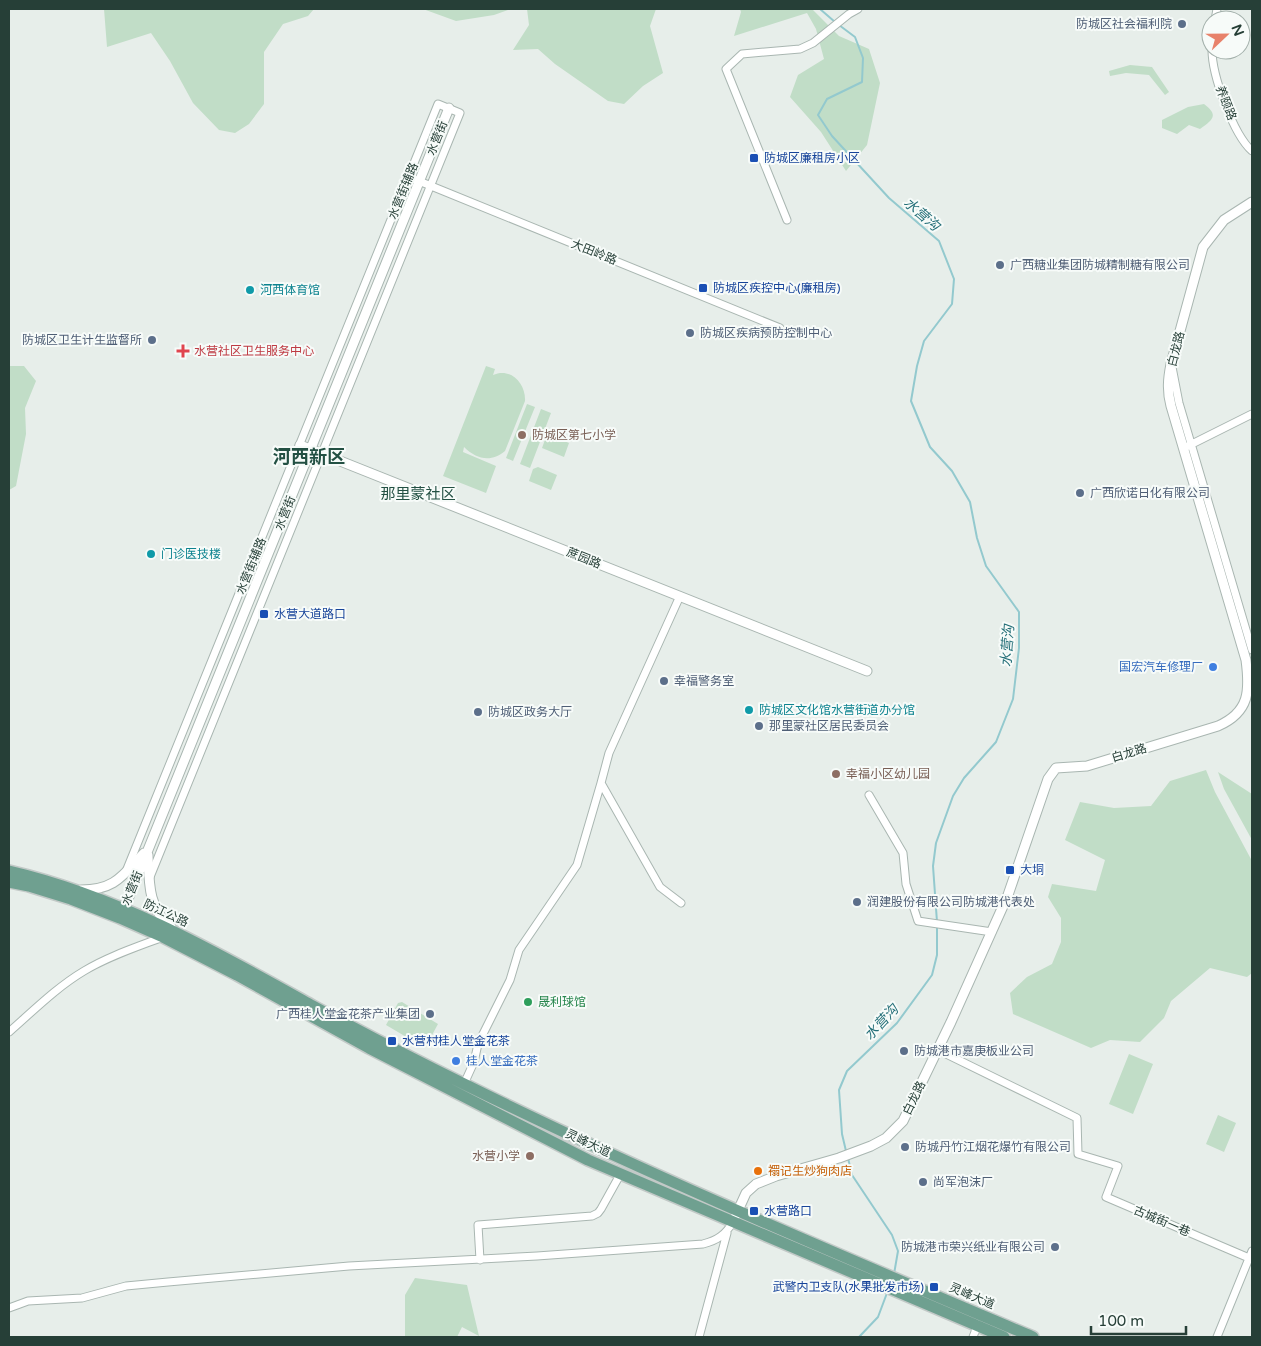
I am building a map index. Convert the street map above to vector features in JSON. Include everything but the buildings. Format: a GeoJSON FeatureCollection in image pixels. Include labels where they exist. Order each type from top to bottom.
{"type":"FeatureCollection","features":[{"type":"Feature","properties":{"kind":"main road","name":"防江公路"},"geometry":{"type":"LineString","coordinates":[[9,871],[75,890],[163,937],[301,1005]]}},
{"type":"Feature","properties":{"kind":"main road","name":"防江公路"},"geometry":{"type":"LineString","coordinates":[[9,882],[29,886],[122,914],[181,935],[301,1005]]}},
{"type":"Feature","properties":{"kind":"main road","name":"灵峰大道"},"geometry":{"type":"LineString","coordinates":[[301,1005],[736,1217]]}},
{"type":"Feature","properties":{"kind":"main road","name":"灵峰大道"},"geometry":{"type":"LineString","coordinates":[[301,1005],[369,1048],[588,1160],[736,1217],[980,1321],[1033,1337]]}},
{"type":"Feature","properties":{"kind":"main road","name":"灵峰大道"},"geometry":{"type":"LineString","coordinates":[[980,1321],[1004,1337]]}},
{"type":"Feature","properties":{"kind":"street"},"geometry":{"type":"LineString","coordinates":[[787,220],[726,69],[742,54],[800,49],[813,43],[858,9]]}},
{"type":"Feature","properties":{"kind":"street","name":"养颐路"},"geometry":{"type":"LineString","coordinates":[[1213,60],[1214,69],[1228,112],[1240,136],[1252,150]]}},
{"type":"Feature","properties":{"kind":"street","name":"水营街辅路"},"geometry":{"type":"LineString","coordinates":[[126,872],[438,104],[449,108],[460,113],[149,880]]}},
{"type":"Feature","properties":{"kind":"street","name":"水营街"},"geometry":{"type":"LineString","coordinates":[[122,914],[449,108]]}},
{"type":"Feature","properties":{"kind":"street","name":"大田岭路"},"geometry":{"type":"LineString","coordinates":[[409,177],[780,328]]}},
{"type":"Feature","properties":{"kind":"street","name":"白龙路"},"geometry":{"type":"LineString","coordinates":[[736,1217],[746,1192],[756,1184],[863,1149],[886,1138],[903,1121],[992,932],[1008,895],[1048,779],[1056,768],[1087,766],[1218,726],[1234,716],[1245,702],[1248,684],[1246,660],[1188,447],[1168,394],[1171,364],[1203,247],[1215,229],[1224,220],[1252,202]]}},
{"type":"Feature","properties":{"kind":"street"},"geometry":{"type":"LineString","coordinates":[[1252,414],[1188,447],[1252,650]]}},
{"type":"Feature","properties":{"kind":"street","name":"蔗园路"},"geometry":{"type":"LineString","coordinates":[[300,445],[867,671]]}},
{"type":"Feature","properties":{"kind":"street"},"geometry":{"type":"LineString","coordinates":[[464,1084],[474,1062],[478,1044],[510,980],[519,950],[577,865],[602,783],[609,753],[680,596]]}},
{"type":"Feature","properties":{"kind":"street"},"geometry":{"type":"LineString","coordinates":[[1245,702],[1252,696]]}},
{"type":"Feature","properties":{"kind":"street"},"geometry":{"type":"LineString","coordinates":[[602,783],[660,887],[681,903]]}},
{"type":"Feature","properties":{"kind":"street"},"geometry":{"type":"LineString","coordinates":[[869,795],[903,853],[906,884],[918,921],[992,932]]}},
{"type":"Feature","properties":{"kind":"street"},"geometry":{"type":"LineString","coordinates":[[75,890],[94,890],[108,887],[118,880],[148,850]]}},
{"type":"Feature","properties":{"kind":"street"},"geometry":{"type":"LineString","coordinates":[[148,850],[149,880],[155,908],[162,920],[181,935]]}},
{"type":"Feature","properties":{"kind":"street"},"geometry":{"type":"LineString","coordinates":[[9,1032],[58,989],[76,976],[94,965],[163,937]]}},
{"type":"Feature","properties":{"kind":"street","name":"古城街一巷"},"geometry":{"type":"LineString","coordinates":[[938,1050],[1077,1118],[1078,1154],[1118,1166],[1106,1197],[1251,1254]]}},
{"type":"Feature","properties":{"kind":"street"},"geometry":{"type":"LineString","coordinates":[[480,1260],[478,1225],[592,1216],[601,1209],[621,1173]]}},
{"type":"Feature","properties":{"kind":"street"},"geometry":{"type":"LineString","coordinates":[[699,1337],[727,1233],[736,1217]]}},
{"type":"Feature","properties":{"kind":"street"},"geometry":{"type":"LineString","coordinates":[[9,1308],[28,1300],[82,1298],[126,1286],[143,1284],[349,1266],[480,1260],[703,1244],[717,1240],[727,1233]]}},
{"type":"Feature","properties":{"kind":"street"},"geometry":{"type":"LineString","coordinates":[[1217,1337],[1251,1254]]}},
{"type":"Feature","properties":{"kind":"street"},"geometry":{"type":"LineString","coordinates":[[973,1337],[980,1321]]}},
{"type":"Feature","properties":{"kind":"green space"},"geometry":{"type":"Polygon","coordinates":[[[104,9],[314,9],[308,16],[283,24],[264,52],[264,104],[249,124],[235,133],[219,130],[193,103],[170,61],[151,33],[107,47],[104,9]]]}},
{"type":"Feature","properties":{"kind":"green space"},"geometry":{"type":"Polygon","coordinates":[[[423,9],[511,9],[494,15],[456,21],[423,9]]]}},
{"type":"Feature","properties":{"kind":"green space"},"geometry":{"type":"Polygon","coordinates":[[[527,9],[656,9],[650,26],[663,73],[643,86],[624,104],[608,101],[555,64],[538,49],[513,50],[529,25],[527,9]]]}},
{"type":"Feature","properties":{"kind":"green space"},"geometry":{"type":"Polygon","coordinates":[[[740,9],[812,9],[839,36],[869,49],[880,83],[867,145],[846,171],[821,132],[790,97],[798,75],[824,59],[816,29],[807,13],[734,36],[741,12],[740,9]]]}},
{"type":"Feature","properties":{"kind":"green space"},"geometry":{"type":"Polygon","coordinates":[[[1130,65],[1152,67],[1169,92],[1165,95],[1149,75],[1126,73],[1110,76],[1109,71],[1130,65]]]}},
{"type":"Feature","properties":{"kind":"green space"},"geometry":{"type":"Polygon","coordinates":[[[1204,104],[1213,114],[1211,120],[1200,129],[1189,125],[1177,134],[1162,128],[1162,120],[1188,107],[1204,104]]]}},
{"type":"Feature","properties":{"kind":"green space"},"geometry":{"type":"Polygon","coordinates":[[[9,366],[24,366],[36,381],[25,408],[26,434],[16,486],[9,490],[9,366]]]}},
{"type":"Feature","properties":{"kind":"green space"},"geometry":{"type":"Polygon","coordinates":[[[486,366],[495,369],[493,375],[506,373],[516,379],[523,389],[525,401],[505,451],[500,455],[489,458],[479,457],[464,447],[463,452],[496,466],[486,493],[443,476],[486,366]]]}},
{"type":"Feature","properties":{"kind":"green space"},"geometry":{"type":"Polygon","coordinates":[[[527,404],[535,407],[513,461],[506,458],[527,404]]]}},
{"type":"Feature","properties":{"kind":"green space"},"geometry":{"type":"Polygon","coordinates":[[[541,409],[551,413],[530,468],[520,464],[541,409]]]}},
{"type":"Feature","properties":{"kind":"green space"},"geometry":{"type":"Polygon","coordinates":[[[550,435],[569,443],[564,457],[542,448],[546,437],[550,435]]]}},
{"type":"Feature","properties":{"kind":"green space"},"geometry":{"type":"Polygon","coordinates":[[[538,467],[557,475],[551,490],[529,481],[533,469],[538,467]]]}},
{"type":"Feature","properties":{"kind":"green space"},"geometry":{"type":"Polygon","coordinates":[[[1206,770],[1215,792],[1252,861],[1252,973],[1247,977],[1210,968],[1171,1001],[1164,1018],[1140,1042],[1110,1040],[1091,1048],[1013,1014],[1010,993],[1027,977],[1052,964],[1061,942],[1061,918],[1048,897],[1052,884],[1096,891],[1105,860],[1065,840],[1080,802],[1114,808],[1151,806],[1170,781],[1206,770]]]}},
{"type":"Feature","properties":{"kind":"green space"},"geometry":{"type":"Polygon","coordinates":[[[1218,772],[1252,794],[1252,840],[1224,789],[1218,772]]]}},
{"type":"Feature","properties":{"kind":"green space"},"geometry":{"type":"Polygon","coordinates":[[[402,1002],[438,1024],[425,1048],[386,1025],[398,1003],[402,1002]]]}},
{"type":"Feature","properties":{"kind":"green space"},"geometry":{"type":"Polygon","coordinates":[[[1129,1054],[1153,1064],[1133,1114],[1109,1104],[1129,1054]]]}},
{"type":"Feature","properties":{"kind":"green space"},"geometry":{"type":"Polygon","coordinates":[[[1218,1115],[1236,1123],[1224,1152],[1206,1144],[1218,1115]]]}},
{"type":"Feature","properties":{"kind":"green space"},"geometry":{"type":"Polygon","coordinates":[[[415,1278],[467,1285],[479,1336],[462,1327],[457,1337],[405,1337],[405,1295],[415,1278]]]}},
{"type":"Feature","properties":{"kind":"waterway","name":"水营沟"},"geometry":{"type":"LineString","coordinates":[[820,9],[835,22]]}},
{"type":"Feature","properties":{"kind":"waterway","name":"水营沟"},"geometry":{"type":"LineString","coordinates":[[839,25],[855,37],[863,58],[862,82],[827,99],[818,115],[832,136],[889,198],[939,241],[954,279],[952,304],[924,341],[917,366],[911,401],[930,447],[952,471],[970,502],[977,538],[986,566],[1019,612],[1019,648],[1013,699],[996,742],[964,778],[953,796],[936,843],[933,866],[937,922]]}},
{"type":"Feature","properties":{"kind":"waterway","name":"水营沟"},"geometry":{"type":"LineString","coordinates":[[846,1151],[842,1134],[839,1090],[847,1071],[897,1023],[932,975],[937,955],[937,927]]}},
{"type":"Feature","properties":{"kind":"waterway","name":"水营沟"},"geometry":{"type":"LineString","coordinates":[[848,1158],[852,1175],[892,1235],[898,1251],[894,1274]]}},
{"type":"Feature","properties":{"kind":"waterway","name":"水营沟"},"geometry":{"type":"LineString","coordinates":[[859,1337],[878,1317],[887,1293]]}},
{"type":"Feature","properties":{"kind":"place","name":"防城区社会福利院"},"geometry":{"type":"Point","coordinates":[1182,24]}},
{"type":"Feature","properties":{"kind":"place","name":"防城区廉租房小区"},"geometry":{"type":"Point","coordinates":[754,158]}},
{"type":"Feature","properties":{"kind":"place","name":"广西糖业集团防城精制糖有限公司"},"geometry":{"type":"Point","coordinates":[1000,265]}},
{"type":"Feature","properties":{"kind":"place","name":"防城区疾控中心(廉租房)"},"geometry":{"type":"Point","coordinates":[703,288]}},
{"type":"Feature","properties":{"kind":"place","name":"河西体育馆"},"geometry":{"type":"Point","coordinates":[250,290]}},
{"type":"Feature","properties":{"kind":"place","name":"防城区疾病预防控制中心"},"geometry":{"type":"Point","coordinates":[690,333]}},
{"type":"Feature","properties":{"kind":"place","name":"防城区卫生计生监督所"},"geometry":{"type":"Point","coordinates":[152,340]}},
{"type":"Feature","properties":{"kind":"place","name":"水营社区卫生服务中心"},"geometry":{"type":"Point","coordinates":[183,351]}},
{"type":"Feature","properties":{"kind":"place","name":"防城区第七小学"},"geometry":{"type":"Point","coordinates":[522,435]}},
{"type":"Feature","properties":{"kind":"place","name":"广西欣诺日化有限公司"},"geometry":{"type":"Point","coordinates":[1080,493]}},
{"type":"Feature","properties":{"kind":"place","name":"门诊医技楼"},"geometry":{"type":"Point","coordinates":[151,554]}},
{"type":"Feature","properties":{"kind":"place","name":"水营大道路口"},"geometry":{"type":"Point","coordinates":[264,614]}},
{"type":"Feature","properties":{"kind":"place","name":"国宏汽车修理厂"},"geometry":{"type":"Point","coordinates":[1213,667]}},
{"type":"Feature","properties":{"kind":"place","name":"幸福警务室"},"geometry":{"type":"Point","coordinates":[664,681]}},
{"type":"Feature","properties":{"kind":"place","name":"防城区文化馆水营街道办分馆"},"geometry":{"type":"Point","coordinates":[749,710]}},
{"type":"Feature","properties":{"kind":"place","name":"防城区政务大厅"},"geometry":{"type":"Point","coordinates":[478,712]}},
{"type":"Feature","properties":{"kind":"place","name":"那里蒙社区居民委员会"},"geometry":{"type":"Point","coordinates":[759,726]}},
{"type":"Feature","properties":{"kind":"place","name":"幸福小区幼儿园"},"geometry":{"type":"Point","coordinates":[836,774]}},
{"type":"Feature","properties":{"kind":"place","name":"大垌"},"geometry":{"type":"Point","coordinates":[1010,870]}},
{"type":"Feature","properties":{"kind":"place","name":"润建股份有限公司防城港代表处"},"geometry":{"type":"Point","coordinates":[857,902]}},
{"type":"Feature","properties":{"kind":"place","name":"晟利球馆"},"geometry":{"type":"Point","coordinates":[528,1002]}},
{"type":"Feature","properties":{"kind":"place","name":"广西桂人堂金花茶产业集团"},"geometry":{"type":"Point","coordinates":[430,1014]}},
{"type":"Feature","properties":{"kind":"place","name":"水营村桂人堂金花茶"},"geometry":{"type":"Point","coordinates":[392,1041]}},
{"type":"Feature","properties":{"kind":"place","name":"防城港市嘉庚板业公司"},"geometry":{"type":"Point","coordinates":[904,1051]}},
{"type":"Feature","properties":{"kind":"place","name":"桂人堂金花茶"},"geometry":{"type":"Point","coordinates":[456,1061]}},
{"type":"Feature","properties":{"kind":"place","name":"防城丹竹江烟花爆竹有限公司"},"geometry":{"type":"Point","coordinates":[905,1147]}},
{"type":"Feature","properties":{"kind":"place","name":"水营小学"},"geometry":{"type":"Point","coordinates":[530,1156]}},
{"type":"Feature","properties":{"kind":"place","name":"禤记生炒狗肉店"},"geometry":{"type":"Point","coordinates":[758,1171]}},
{"type":"Feature","properties":{"kind":"place","name":"尚军泡沫厂"},"geometry":{"type":"Point","coordinates":[923,1182]}},
{"type":"Feature","properties":{"kind":"place","name":"水营路口"},"geometry":{"type":"Point","coordinates":[754,1211]}},
{"type":"Feature","properties":{"kind":"place","name":"防城港市荣兴纸业有限公司"},"geometry":{"type":"Point","coordinates":[1055,1247]}},
{"type":"Feature","properties":{"kind":"place","name":"武警内卫支队(水果批发市场)"},"geometry":{"type":"Point","coordinates":[934,1287]}},
{"type":"Feature","properties":{"kind":"district","name":"河西新区"},"geometry":{"type":"Point","coordinates":[309,457]}},
{"type":"Feature","properties":{"kind":"district","name":"那里蒙社区"},"geometry":{"type":"Point","coordinates":[418,494]}}]}
